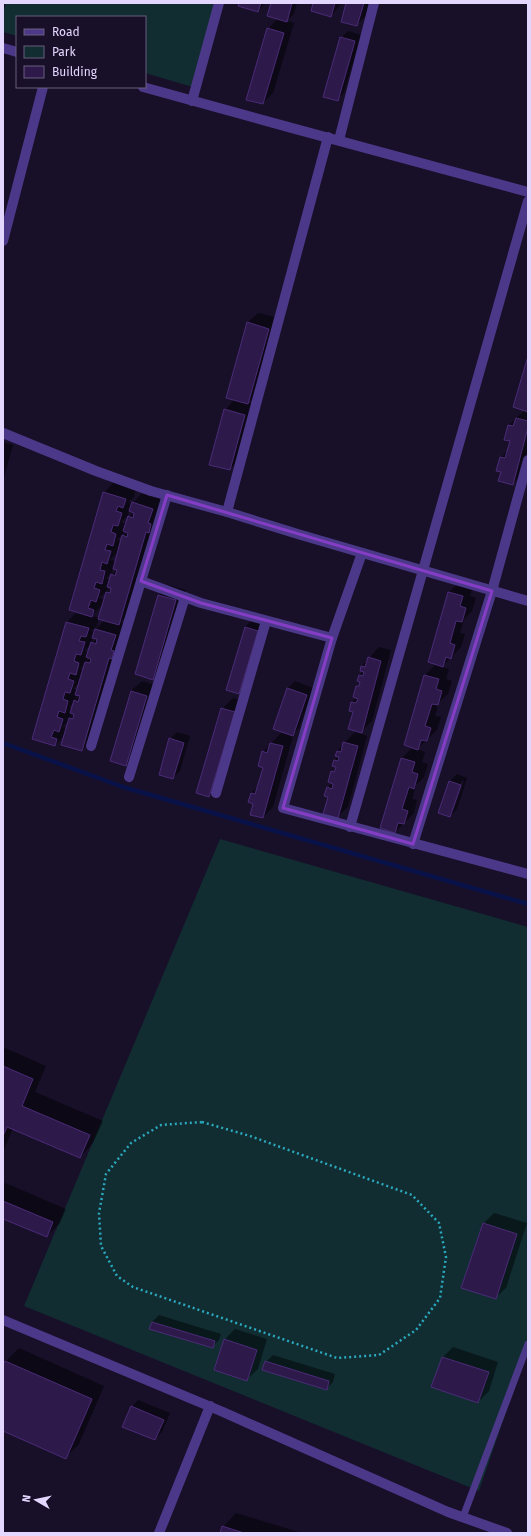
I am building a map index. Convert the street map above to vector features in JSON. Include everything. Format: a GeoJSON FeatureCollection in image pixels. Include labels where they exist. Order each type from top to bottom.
{"type":"FeatureCollection","features":[{"type":"Feature","properties":{"kind":"street"},"geometry":{"type":"LineString","coordinates":[[192,101],[219,3]]}},
{"type":"Feature","properties":{"kind":"street"},"geometry":{"type":"LineString","coordinates":[[339,140],[374,3]]}},
{"type":"Feature","properties":{"kind":"street"},"geometry":{"type":"LineString","coordinates":[[3,48],[16,52]]}},
{"type":"Feature","properties":{"kind":"street"},"geometry":{"type":"LineString","coordinates":[[3,241],[43,88]]}},
{"type":"Feature","properties":{"kind":"street"},"geometry":{"type":"LineString","coordinates":[[146,88],[528,192]]}},
{"type":"Feature","properties":{"kind":"street"},"geometry":{"type":"LineString","coordinates":[[227,512],[328,137]]}},
{"type":"Feature","properties":{"kind":"street"},"geometry":{"type":"LineString","coordinates":[[350,827],[528,201]]}},
{"type":"Feature","properties":{"kind":"street"},"geometry":{"type":"LineString","coordinates":[[3,433],[96,471],[167,495],[528,601]]}},
{"type":"Feature","properties":{"kind":"street"},"geometry":{"type":"LineString","coordinates":[[413,844],[492,591],[528,460]]}},
{"type":"Feature","properties":{"kind":"street"},"geometry":{"type":"LineString","coordinates":[[91,746],[167,495]]}},
{"type":"Feature","properties":{"kind":"street"},"geometry":{"type":"LineString","coordinates":[[362,553],[332,638],[283,808],[528,874]]}},
{"type":"Feature","properties":{"kind":"street"},"geometry":{"type":"LineString","coordinates":[[140,581],[201,603],[332,638]]}},
{"type":"Feature","properties":{"kind":"street"},"geometry":{"type":"LineString","coordinates":[[129,777],[184,597]]}},
{"type":"Feature","properties":{"kind":"street"},"geometry":{"type":"LineString","coordinates":[[216,792],[266,621]]}},
{"type":"Feature","properties":{"kind":"street"},"geometry":{"type":"LineString","coordinates":[[3,1320],[210,1406],[463,1517],[507,1533]]}},
{"type":"Feature","properties":{"kind":"street"},"geometry":{"type":"LineString","coordinates":[[159,1533],[210,1406]]}},
{"type":"Feature","properties":{"kind":"lane"},"geometry":{"type":"LineString","coordinates":[[463,1517],[528,1344]]}},
{"type":"Feature","properties":{"kind":"path"},"geometry":{"type":"LineString","coordinates":[[202,1122],[250,1136],[412,1195],[439,1223],[446,1257],[440,1298],[416,1330],[379,1355],[337,1358],[133,1287],[117,1276],[101,1246],[100,1213],[106,1174],[131,1143],[161,1125],[202,1122]]}},
{"type":"Feature","properties":{"kind":"highlighted area"},"geometry":{"type":"Polygon","coordinates":[[[167,495],[492,591],[413,844],[283,808],[332,638],[201,603],[141,581],[167,495]]]}},
{"type":"Feature","properties":{"kind":"green space"},"geometry":{"type":"Polygon","coordinates":[[[6,3],[220,3],[196,88],[146,73],[146,16],[16,16],[16,36],[3,32],[3,13],[6,3]]]}},
{"type":"Feature","properties":{"kind":"green space"},"geometry":{"type":"Polygon","coordinates":[[[220,839],[528,927],[528,1347],[479,1491],[24,1306],[220,839]]]}},
{"type":"Feature","properties":{"kind":"building"},"geometry":{"type":"Polygon","coordinates":[[[239,3],[261,3],[258,12],[238,6],[239,3]]]}},
{"type":"Feature","properties":{"kind":"building"},"geometry":{"type":"Polygon","coordinates":[[[271,3],[292,3],[287,22],[267,16],[271,3]]]}},
{"type":"Feature","properties":{"kind":"building"},"geometry":{"type":"Polygon","coordinates":[[[313,3],[335,3],[331,17],[311,11],[313,3]]]}},
{"type":"Feature","properties":{"kind":"building"},"geometry":{"type":"Polygon","coordinates":[[[346,3],[364,3],[357,26],[341,22],[346,3]]]}},
{"type":"Feature","properties":{"kind":"building"},"geometry":{"type":"Polygon","coordinates":[[[267,28],[284,33],[263,104],[246,100],[267,28]]]}},
{"type":"Feature","properties":{"kind":"building"},"geometry":{"type":"Polygon","coordinates":[[[340,37],[355,41],[338,101],[323,97],[340,37]]]}},
{"type":"Feature","properties":{"kind":"building"},"geometry":{"type":"Polygon","coordinates":[[[247,322],[269,329],[248,404],[226,398],[247,322]]]}},
{"type":"Feature","properties":{"kind":"building"},"geometry":{"type":"Polygon","coordinates":[[[528,356],[528,412],[513,407],[528,356]]]}},
{"type":"Feature","properties":{"kind":"building"},"geometry":{"type":"Polygon","coordinates":[[[224,409],[245,415],[230,470],[209,465],[224,409]]]}},
{"type":"Feature","properties":{"kind":"building"},"geometry":{"type":"Polygon","coordinates":[[[516,418],[528,421],[528,427],[513,485],[498,481],[501,472],[496,471],[500,457],[505,458],[510,441],[504,440],[508,425],[513,426],[516,418]]]}},
{"type":"Feature","properties":{"kind":"building"},"geometry":{"type":"Polygon","coordinates":[[[103,492],[126,499],[123,508],[118,506],[116,511],[122,513],[118,526],[113,525],[111,532],[116,534],[113,546],[107,544],[105,550],[111,551],[107,564],[102,562],[100,570],[105,571],[102,584],[96,582],[94,588],[100,590],[96,602],[91,600],[88,608],[94,610],[92,617],[69,610],[103,492]]]}},
{"type":"Feature","properties":{"kind":"building"},"geometry":{"type":"Polygon","coordinates":[[[132,502],[153,509],[148,523],[151,524],[149,533],[146,532],[119,625],[98,619],[106,592],[110,593],[111,588],[107,587],[111,574],[115,576],[117,570],[113,569],[122,535],[127,537],[128,533],[123,531],[128,516],[133,518],[134,513],[129,511],[132,502]]]}},
{"type":"Feature","properties":{"kind":"building"},"geometry":{"type":"Polygon","coordinates":[[[448,592],[463,596],[460,606],[466,608],[462,622],[456,621],[450,643],[455,645],[451,659],[446,657],[443,667],[428,662],[448,592]]]}},
{"type":"Feature","properties":{"kind":"building"},"geometry":{"type":"Polygon","coordinates":[[[158,595],[176,600],[153,680],[135,674],[158,595]]]}},
{"type":"Feature","properties":{"kind":"building"},"geometry":{"type":"Polygon","coordinates":[[[66,622],[89,628],[86,637],[81,636],[79,641],[85,642],[81,655],[76,654],[74,661],[79,663],[76,675],[70,673],[68,679],[74,681],[70,693],[65,692],[63,699],[68,701],[65,713],[59,711],[57,717],[63,719],[59,732],[54,730],[51,737],[57,739],[55,746],[32,739],[66,622]]]}},
{"type":"Feature","properties":{"kind":"building"},"geometry":{"type":"Polygon","coordinates":[[[245,627],[258,631],[239,694],[226,690],[245,627]]]}},
{"type":"Feature","properties":{"kind":"building"},"geometry":{"type":"Polygon","coordinates":[[[95,629],[116,635],[111,650],[114,651],[112,659],[109,658],[82,751],[61,745],[69,718],[73,719],[74,714],[70,713],[74,700],[78,702],[80,696],[75,695],[85,662],[90,663],[91,659],[86,657],[91,642],[96,644],[97,639],[92,638],[95,629]]]}},
{"type":"Feature","properties":{"kind":"building"},"geometry":{"type":"Polygon","coordinates":[[[368,657],[381,661],[362,733],[348,729],[353,712],[349,711],[351,702],[356,703],[358,699],[353,697],[356,686],[359,686],[360,682],[357,681],[359,675],[363,676],[364,672],[360,671],[361,666],[365,667],[368,657]]]}},
{"type":"Feature","properties":{"kind":"building"},"geometry":{"type":"Polygon","coordinates":[[[424,675],[439,679],[436,689],[442,691],[438,705],[432,704],[425,726],[431,728],[427,741],[421,740],[418,750],[404,745],[424,675]]]}},
{"type":"Feature","properties":{"kind":"building"},"geometry":{"type":"Polygon","coordinates":[[[287,688],[307,695],[293,736],[273,729],[287,688]]]}},
{"type":"Feature","properties":{"kind":"building"},"geometry":{"type":"Polygon","coordinates":[[[131,691],[147,696],[126,766],[110,761],[131,691]]]}},
{"type":"Feature","properties":{"kind":"building"},"geometry":{"type":"Polygon","coordinates":[[[221,708],[235,712],[209,797],[196,793],[221,708]]]}},
{"type":"Feature","properties":{"kind":"building"},"geometry":{"type":"Polygon","coordinates":[[[169,738],[184,743],[173,779],[159,775],[169,738]]]}},
{"type":"Feature","properties":{"kind":"building"},"geometry":{"type":"Polygon","coordinates":[[[343,742],[358,746],[338,818],[323,814],[328,797],[324,796],[327,787],[332,789],[333,784],[328,782],[331,771],[334,772],[336,767],[332,766],[334,760],[338,761],[339,757],[335,756],[337,751],[341,752],[343,742]]]}},
{"type":"Feature","properties":{"kind":"building"},"geometry":{"type":"Polygon","coordinates":[[[270,743],[283,746],[263,818],[250,815],[253,804],[248,802],[251,793],[255,794],[263,768],[258,766],[262,751],[267,753],[270,743]]]}},
{"type":"Feature","properties":{"kind":"building"},"geometry":{"type":"Polygon","coordinates":[[[401,758],[415,762],[412,772],[418,774],[414,789],[409,787],[402,809],[408,811],[404,824],[398,823],[395,833],[380,828],[401,758]]]}},
{"type":"Feature","properties":{"kind":"building"},"geometry":{"type":"Polygon","coordinates":[[[449,781],[461,785],[450,817],[438,813],[449,781]]]}},
{"type":"Feature","properties":{"kind":"building"},"geometry":{"type":"Polygon","coordinates":[[[3,1066],[33,1079],[22,1106],[90,1135],[80,1158],[7,1127],[3,1136],[3,1066]]]}},
{"type":"Feature","properties":{"kind":"building"},"geometry":{"type":"Polygon","coordinates":[[[3,1201],[53,1222],[47,1237],[3,1219],[3,1201]]]}},
{"type":"Feature","properties":{"kind":"building"},"geometry":{"type":"Polygon","coordinates":[[[483,1223],[517,1234],[496,1299],[461,1288],[483,1223]]]}},
{"type":"Feature","properties":{"kind":"building"},"geometry":{"type":"Polygon","coordinates":[[[152,1322],[215,1341],[213,1348],[149,1329],[152,1322]]]}},
{"type":"Feature","properties":{"kind":"building"},"geometry":{"type":"Polygon","coordinates":[[[224,1339],[257,1350],[247,1381],[214,1370],[224,1339]]]}},
{"type":"Feature","properties":{"kind":"building"},"geometry":{"type":"Polygon","coordinates":[[[442,1357],[489,1372],[478,1403],[431,1387],[442,1357]]]}},
{"type":"Feature","properties":{"kind":"building"},"geometry":{"type":"Polygon","coordinates":[[[5,1361],[92,1399],[66,1459],[3,1431],[3,1365],[5,1361]]]}},
{"type":"Feature","properties":{"kind":"building"},"geometry":{"type":"Polygon","coordinates":[[[265,1361],[329,1381],[327,1390],[262,1370],[265,1361]]]}},
{"type":"Feature","properties":{"kind":"building"},"geometry":{"type":"Polygon","coordinates":[[[131,1406],[164,1420],[155,1440],[122,1427],[131,1406]]]}},
{"type":"Feature","properties":{"kind":"building"},"geometry":{"type":"Polygon","coordinates":[[[222,1526],[244,1533],[220,1533],[222,1526]]]}},
{"type":"Feature","properties":{"kind":"waterway"},"geometry":{"type":"LineString","coordinates":[[3,743],[123,787],[528,904]]}}]}
